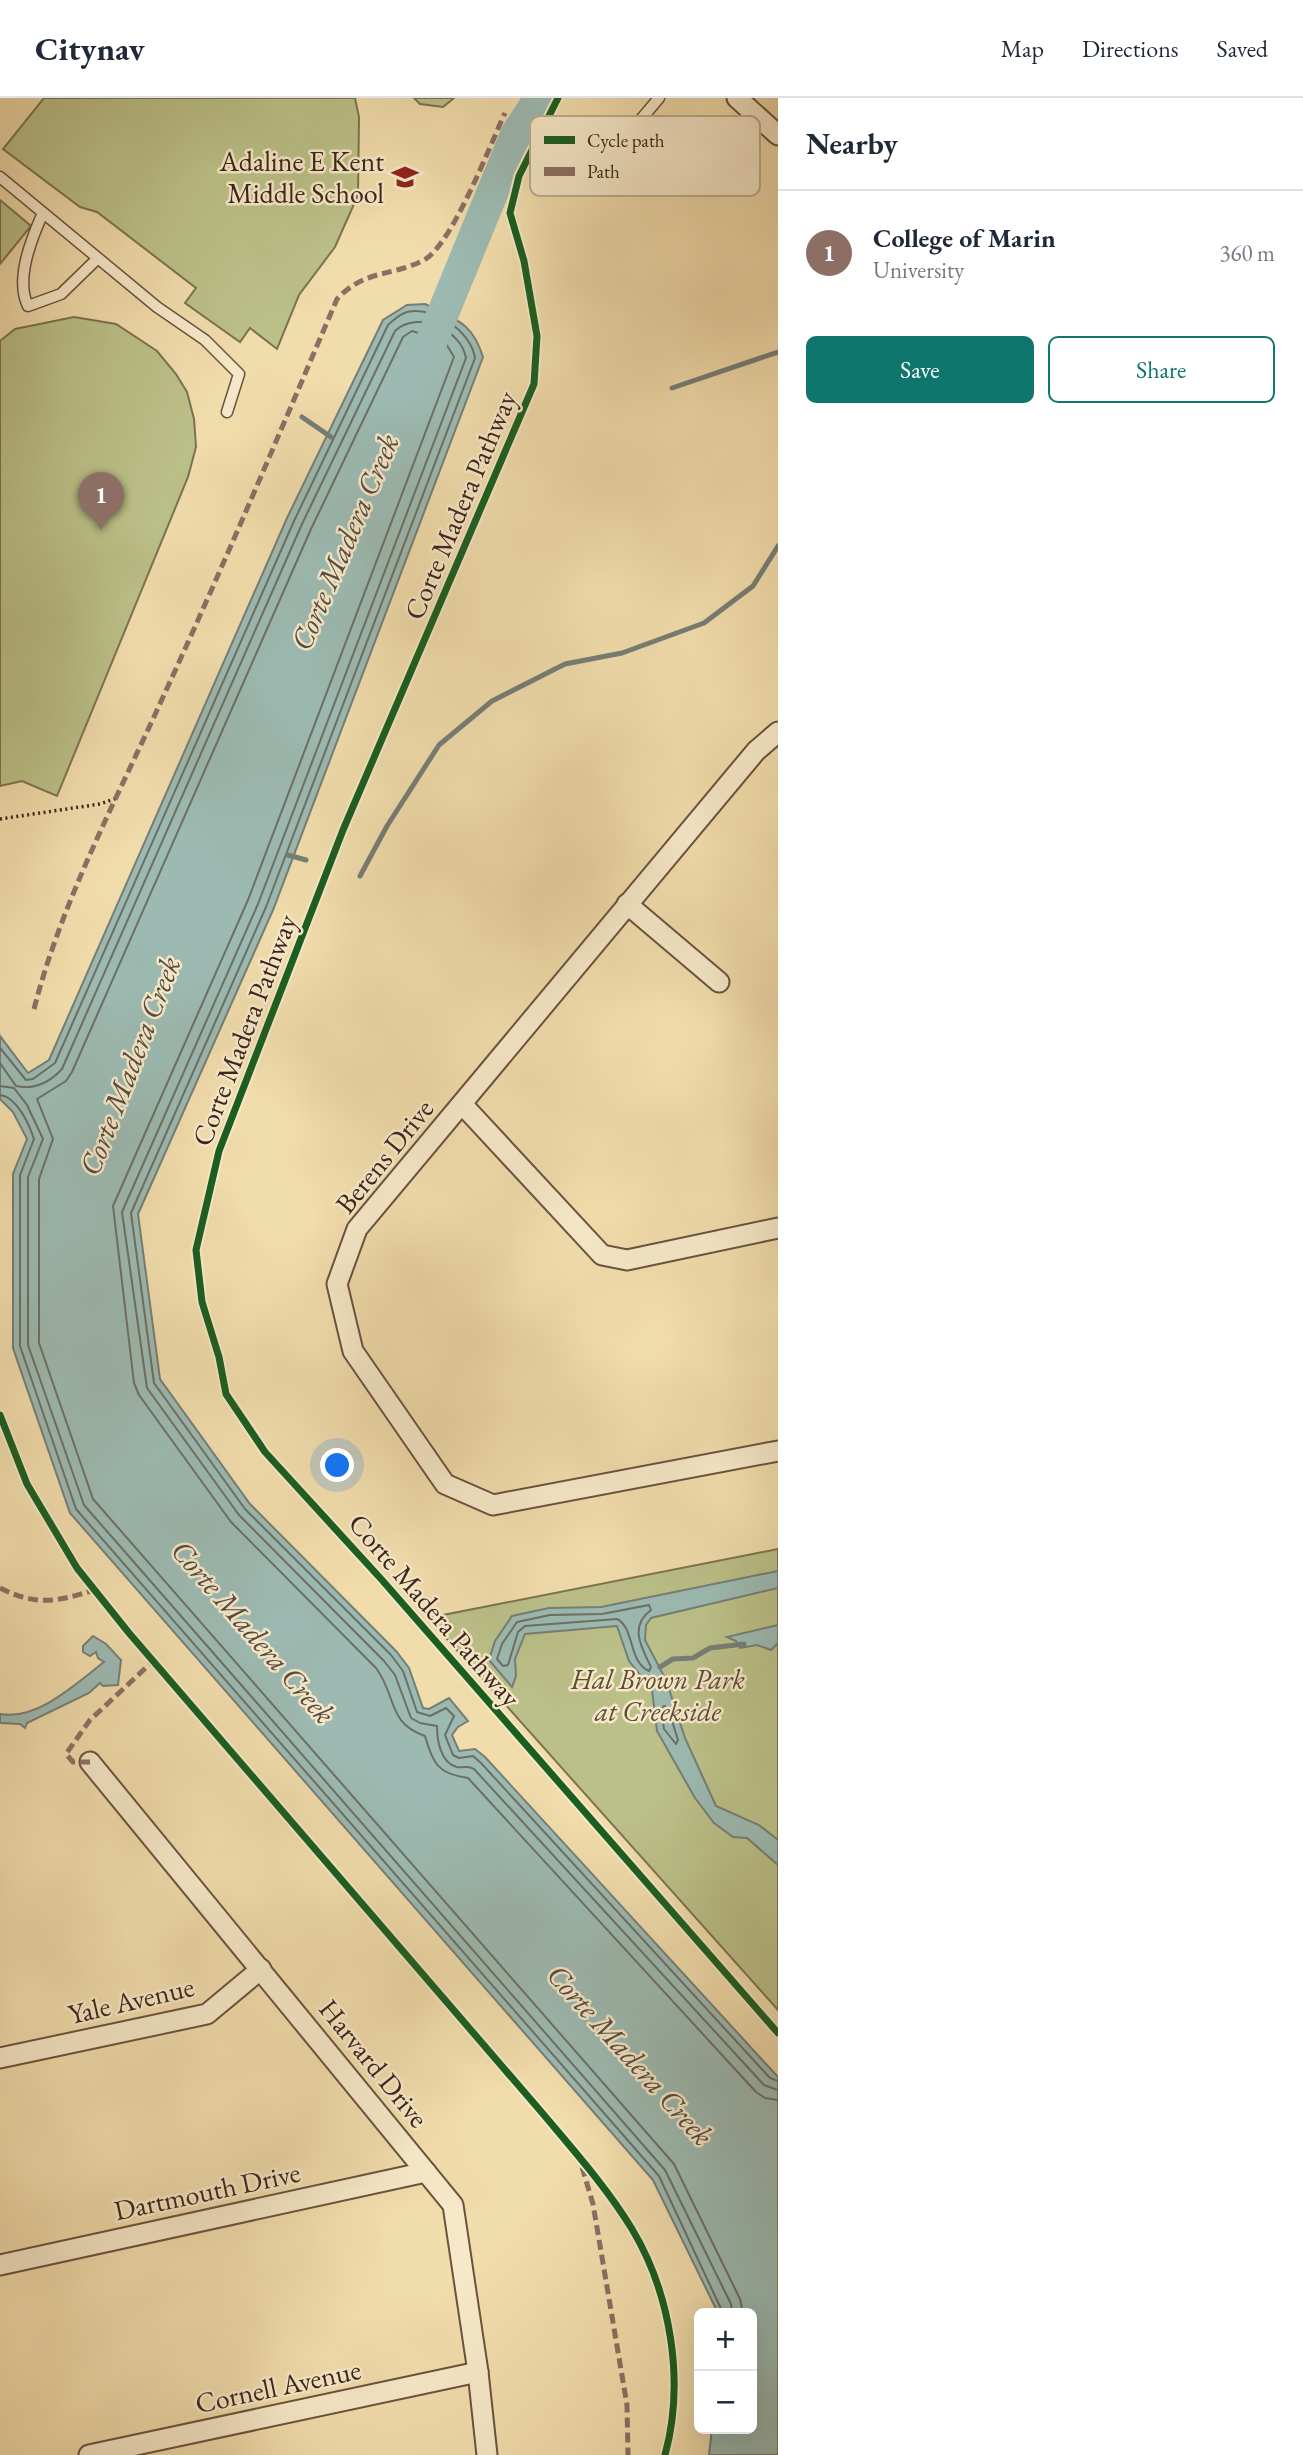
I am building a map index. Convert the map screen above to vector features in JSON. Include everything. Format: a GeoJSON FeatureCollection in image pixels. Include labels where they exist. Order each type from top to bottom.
{"type":"FeatureCollection","features":[{"type":"Feature","properties":{"kind":"street"},"geometry":{"type":"LineString","coordinates":[[737,98],[757,116]]}},
{"type":"Feature","properties":{"kind":"street"},"geometry":{"type":"LineString","coordinates":[[760,119],[778,135]]}},
{"type":"Feature","properties":{"kind":"street","name":"Berens Drive"},"geometry":{"type":"LineString","coordinates":[[778,732],[756,751],[357,1229],[337,1284],[353,1351],[445,1484],[493,1505],[778,1451]]}},
{"type":"Feature","properties":{"kind":"street"},"geometry":{"type":"LineString","coordinates":[[627,904],[719,982]]}},
{"type":"Feature","properties":{"kind":"street"},"geometry":{"type":"LineString","coordinates":[[462,1104],[601,1255],[627,1260],[778,1228]]}},
{"type":"Feature","properties":{"kind":"street","name":"Harvard Drive"},"geometry":{"type":"LineString","coordinates":[[90,1762],[453,2204],[478,2372],[487,2455]]}},
{"type":"Feature","properties":{"kind":"street","name":"Yale Avenue"},"geometry":{"type":"LineString","coordinates":[[0,2058],[207,2014],[261,1969]]}},
{"type":"Feature","properties":{"kind":"street","name":"Dartmouth Drive"},"geometry":{"type":"LineString","coordinates":[[0,2265],[426,2172]]}},
{"type":"Feature","properties":{"kind":"street","name":"Cornell Avenue"},"geometry":{"type":"LineString","coordinates":[[89,2455],[478,2372]]}},
{"type":"Feature","properties":{"kind":"lane"},"geometry":{"type":"LineString","coordinates":[[644,116],[659,98]]}},
{"type":"Feature","properties":{"kind":"lane"},"geometry":{"type":"LineString","coordinates":[[0,177],[42,215],[157,307],[205,340],[239,374],[227,412]]}},
{"type":"Feature","properties":{"kind":"lane"},"geometry":{"type":"LineString","coordinates":[[42,215],[31,241],[24,280],[23,295],[28,306],[61,294],[97,259]]}},
{"type":"Feature","properties":{"kind":"path"},"geometry":{"type":"LineString","coordinates":[[0,819],[100,804],[117,798]]}},
{"type":"Feature","properties":{"kind":"green space"},"geometry":{"type":"Polygon","coordinates":[[[44,98],[355,98],[359,117],[358,195],[335,247],[299,295],[277,349],[250,328],[240,342],[185,303],[196,288],[97,212],[80,207],[3,149],[44,98]]]}},
{"type":"Feature","properties":{"kind":"green space"},"geometry":{"type":"Polygon","coordinates":[[[414,98],[454,98],[443,107],[420,104],[414,98]]]}},
{"type":"Feature","properties":{"kind":"green space"},"geometry":{"type":"Polygon","coordinates":[[[0,200],[31,226],[0,264],[0,200]]]}},
{"type":"Feature","properties":{"kind":"green space"},"geometry":{"type":"Polygon","coordinates":[[[74,317],[116,324],[157,351],[187,392],[194,419],[196,447],[188,477],[57,796],[22,781],[0,786],[0,341],[15,329],[74,317]]]}},
{"type":"Feature","properties":{"kind":"green space","name":"Hal Brown Park at Creekside"},"geometry":{"type":"Polygon","coordinates":[[[778,1549],[778,2010],[428,1618],[778,1549]]]}},
{"type":"Feature","properties":{"kind":"water","name":"Corte Madera Creek"},"geometry":{"type":"Polygon","coordinates":[[[425,304],[454,318],[474,336],[483,357],[273,910],[138,1214],[160,1379],[250,1504],[396,1651],[409,1668],[423,1708],[429,1709],[449,1698],[468,1721],[452,1735],[459,1751],[475,1749],[485,1757],[778,2077],[778,2455],[709,2455],[711,2434],[757,2434],[757,2308],[716,2308],[653,2180],[70,1513],[13,1348],[13,1174],[27,1139],[13,1112],[0,1099],[0,1036],[28,1073],[49,1060],[287,518],[383,320],[407,305],[425,304]]]}},
{"type":"Feature","properties":{"kind":"water"},"geometry":{"type":"Polygon","coordinates":[[[778,1571],[778,1588],[651,1618],[646,1625],[645,1640],[666,1680],[685,1738],[716,1806],[759,1825],[778,1840],[778,1865],[747,1838],[733,1837],[714,1823],[695,1798],[657,1731],[652,1690],[629,1661],[617,1626],[525,1634],[515,1659],[516,1676],[512,1687],[489,1660],[495,1641],[512,1616],[549,1608],[601,1607],[778,1571]]]}},
{"type":"Feature","properties":{"kind":"water"},"geometry":{"type":"Polygon","coordinates":[[[778,1625],[778,1643],[771,1650],[757,1645],[740,1648],[736,1641],[727,1637],[778,1625]]]}},
{"type":"Feature","properties":{"kind":"water"},"geometry":{"type":"Polygon","coordinates":[[[93,1636],[106,1644],[121,1660],[118,1685],[103,1686],[100,1683],[89,1693],[27,1723],[25,1728],[20,1724],[0,1723],[0,1714],[14,1715],[42,1706],[69,1690],[104,1662],[98,1658],[96,1652],[90,1656],[83,1652],[83,1646],[93,1636]]]}},
{"type":"Feature","properties":{"kind":"waterway","name":"Corte Madera Creek"},"geometry":{"type":"LineString","coordinates":[[427,352],[516,135],[540,98]]}},
{"type":"Feature","properties":{"kind":"waterway"},"geometry":{"type":"LineString","coordinates":[[672,388],[778,352]]}},
{"type":"Feature","properties":{"kind":"waterway"},"geometry":{"type":"LineString","coordinates":[[302,417],[331,437]]}},
{"type":"Feature","properties":{"kind":"waterway"},"geometry":{"type":"LineString","coordinates":[[360,876],[387,826],[439,745],[492,701],[565,664],[622,653],[704,623],[753,586],[778,546]]}},
{"type":"Feature","properties":{"kind":"waterway"},"geometry":{"type":"LineString","coordinates":[[288,855],[306,860]]}},
{"type":"Feature","properties":{"kind":"waterway"},"geometry":{"type":"LineString","coordinates":[[660,1667],[673,1659],[693,1658],[710,1648],[744,1644]]}},
{"type":"Feature","properties":{"kind":"marked path"},"geometry":{"type":"LineString","coordinates":[[34,1009],[75,889],[208,598],[337,299],[347,289],[368,278],[412,265],[435,251],[458,215],[505,113]]}},
{"type":"Feature","properties":{"kind":"marked path"},"geometry":{"type":"LineString","coordinates":[[0,1588],[36,1600],[69,1597],[94,1590]]}},
{"type":"Feature","properties":{"kind":"marked path"},"geometry":{"type":"LineString","coordinates":[[90,1762],[73,1762],[66,1754],[90,1720],[153,1661]]}},
{"type":"Feature","properties":{"kind":"marked path"},"geometry":{"type":"LineString","coordinates":[[582,2167],[593,2204],[627,2405],[628,2455]]}},
{"type":"Feature","properties":{"kind":"cycle path","name":"Corte Madera Pathway"},"geometry":{"type":"LineString","coordinates":[[549,116],[558,98]]}},
{"type":"Feature","properties":{"kind":"cycle path","name":"Corte Madera Pathway"},"geometry":{"type":"LineString","coordinates":[[530,154],[519,176],[510,213],[524,261],[537,336],[534,384],[343,830],[219,1151],[196,1250],[202,1302],[219,1357],[226,1394],[265,1452],[382,1580],[778,2033]]}},
{"type":"Feature","properties":{"kind":"cycle path"},"geometry":{"type":"LineString","coordinates":[[0,1415],[27,1484],[77,1568],[129,1633],[544,2115],[612,2199],[632,2229],[656,2281],[671,2339],[674,2398],[665,2455]]}},
{"type":"Feature","properties":{"kind":"place","name":"Adaline E Kent Middle School"},"geometry":{"type":"Point","coordinates":[405,177]}},
{"type":"Feature","properties":{"kind":"place","name":"College of Marin"},"geometry":{"type":"Point","coordinates":[101,530]}}]}
